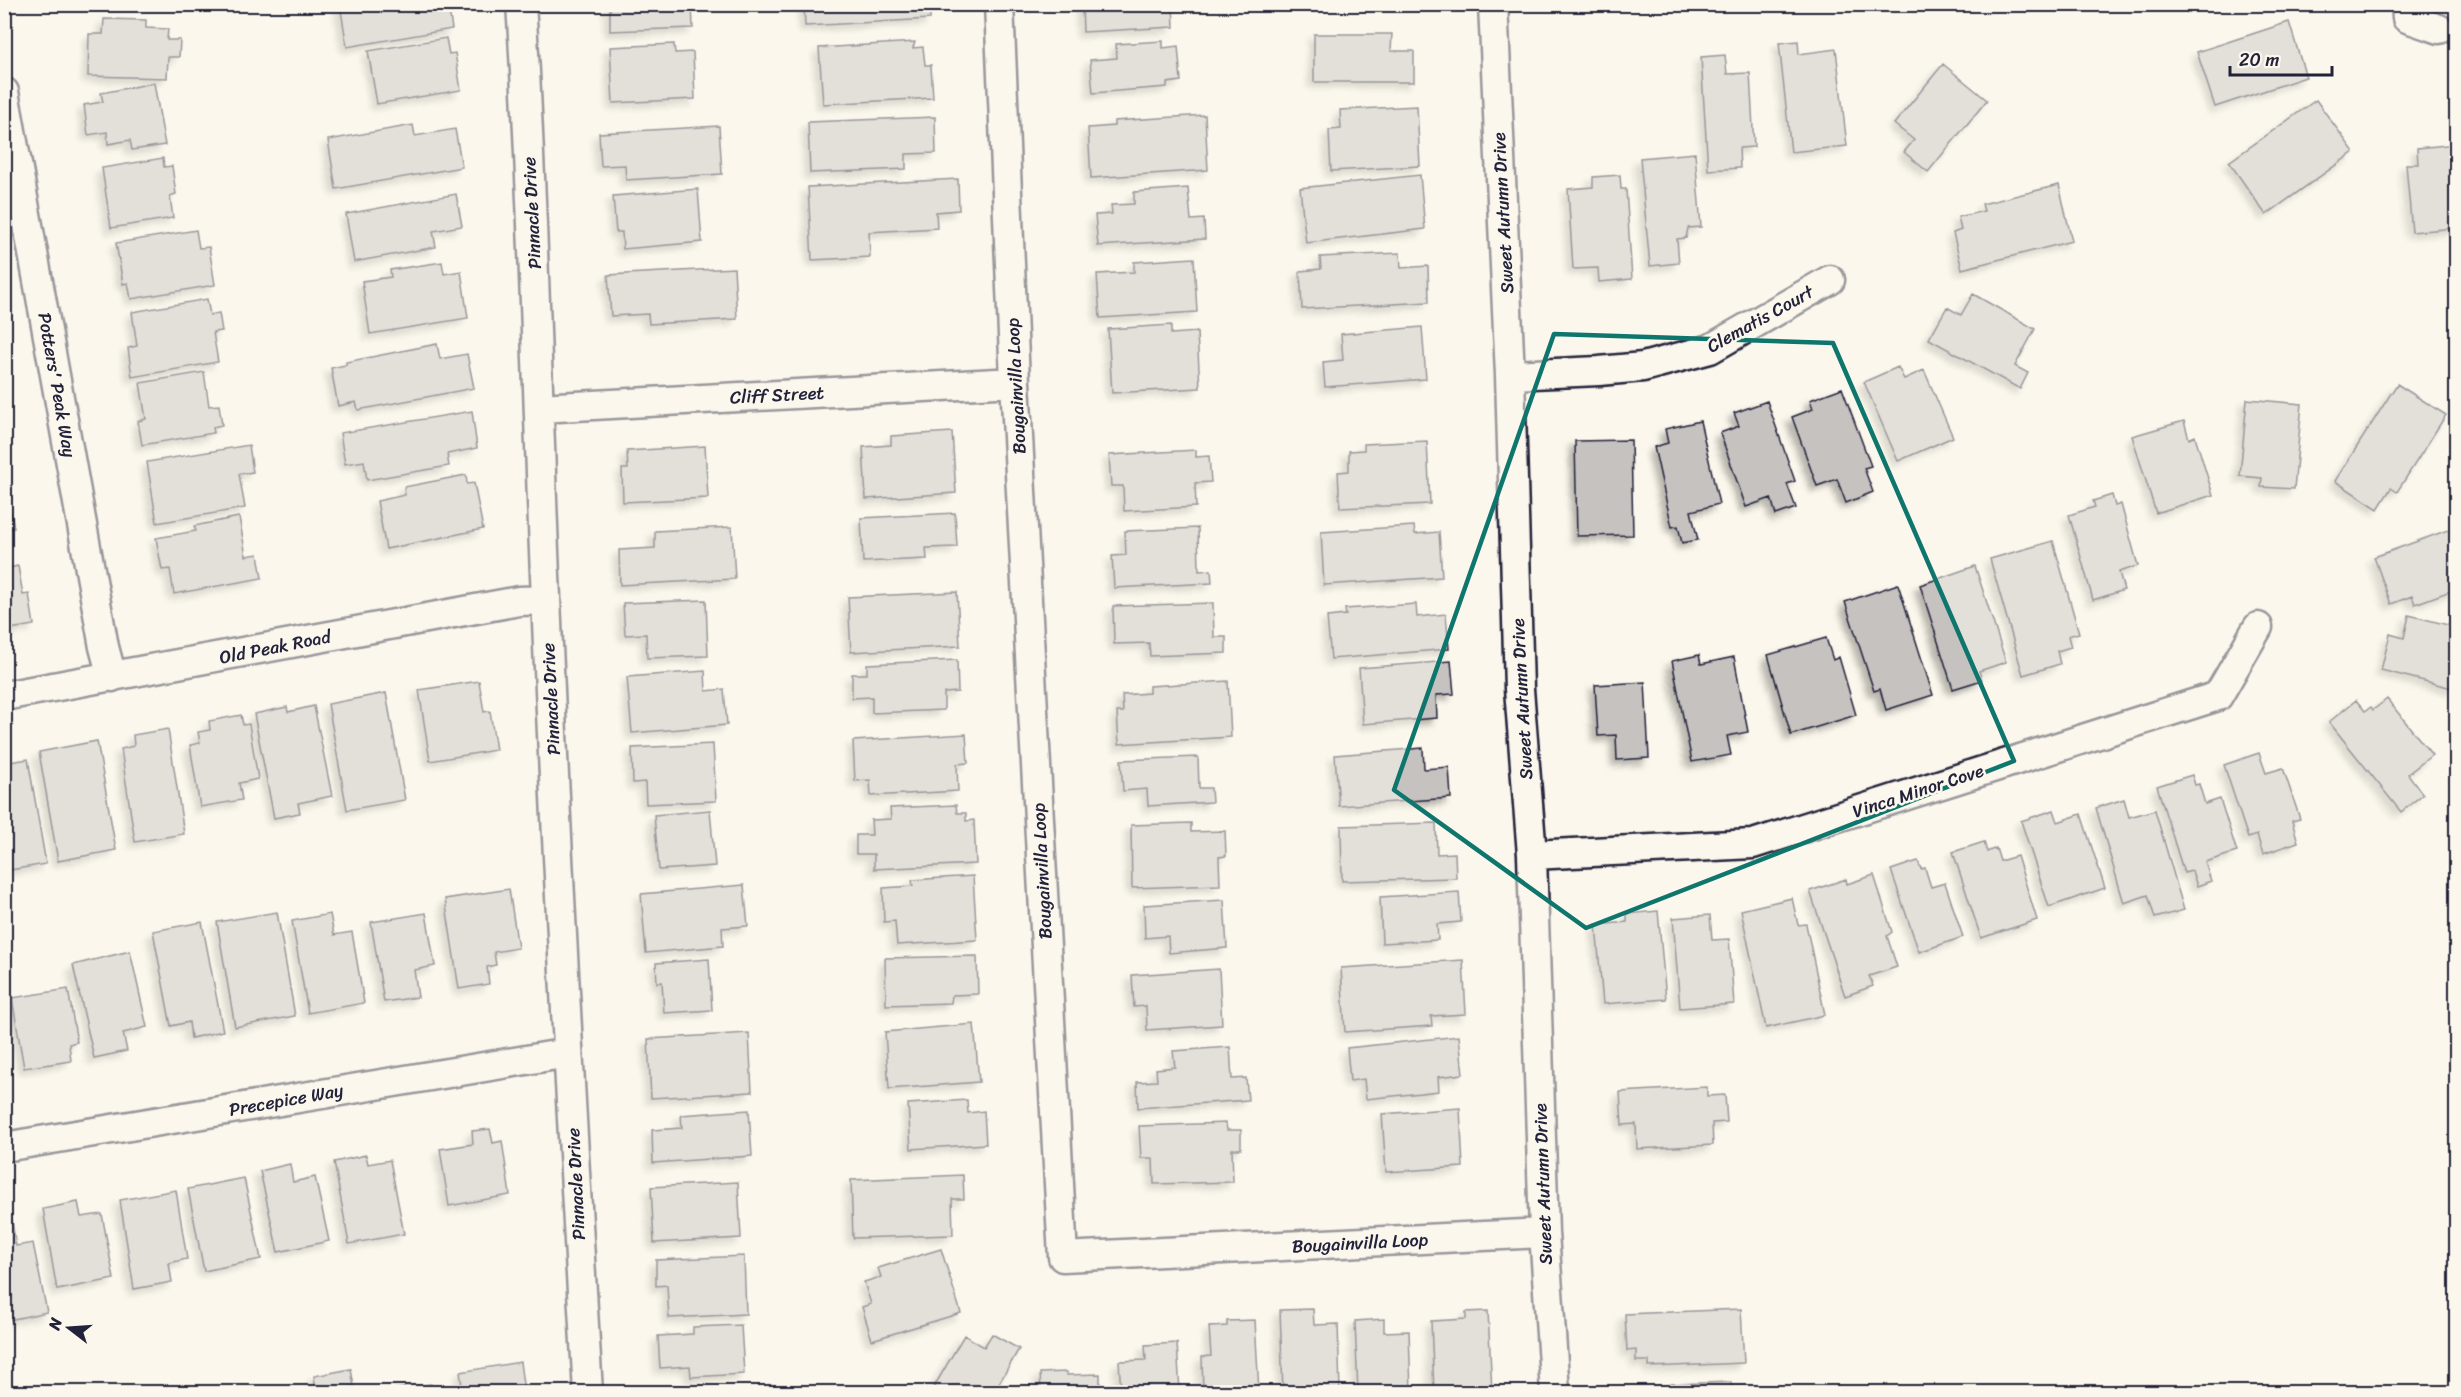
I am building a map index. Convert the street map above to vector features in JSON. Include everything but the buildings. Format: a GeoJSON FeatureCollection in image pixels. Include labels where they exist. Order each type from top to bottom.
{"type":"FeatureCollection","features":[{"type":"Feature","properties":{"kind":"street","name":"Pinnacle Drive"},"geometry":{"type":"LineString","coordinates":[[521,4],[533,223],[546,600],[568,1053],[588,1392]]}},
{"type":"Feature","properties":{"kind":"street","name":"Bougainvilla Loop"},"geometry":{"type":"LineString","coordinates":[[999,4],[1015,382],[1063,1257],[1544,1233]]}},
{"type":"Feature","properties":{"kind":"street","name":"Sweet Autumn Drive"},"geometry":{"type":"LineString","coordinates":[[1493,4],[1510,375],[1519,689],[1532,855],[1544,1233],[1555,1392]]}},
{"type":"Feature","properties":{"kind":"street"},"geometry":{"type":"LineString","coordinates":[[2406,4],[2407,18],[2439,29]]}},
{"type":"Feature","properties":{"kind":"street","name":"Potters' Peak Way"},"geometry":{"type":"LineString","coordinates":[[4,92],[104,647],[112,677]]}},
{"type":"Feature","properties":{"kind":"street","name":"Clematis Court"},"geometry":{"type":"LineString","coordinates":[[1510,375],[1643,367],[1710,349],[1830,280]]}},
{"type":"Feature","properties":{"kind":"street","name":"Cliff Street"},"geometry":{"type":"LineString","coordinates":[[539,408],[1015,382]]}},
{"type":"Feature","properties":{"kind":"street","name":"Old Peak Road"},"geometry":{"type":"LineString","coordinates":[[4,696],[519,602],[546,600]]}},
{"type":"Feature","properties":{"kind":"street","name":"Vinca Minor Cove"},"geometry":{"type":"LineString","coordinates":[[1532,855],[1753,844],[2218,696],[2258,627]]}},
{"type":"Feature","properties":{"kind":"street","name":"Precepice Way"},"geometry":{"type":"LineString","coordinates":[[4,1147],[568,1053]]}},
{"type":"Feature","properties":{"kind":"highlighted area"},"geometry":{"type":"Polygon","coordinates":[[[1554,334],[1833,343],[2014,761],[1586,928],[1394,790],[1554,334]]]}}]}
